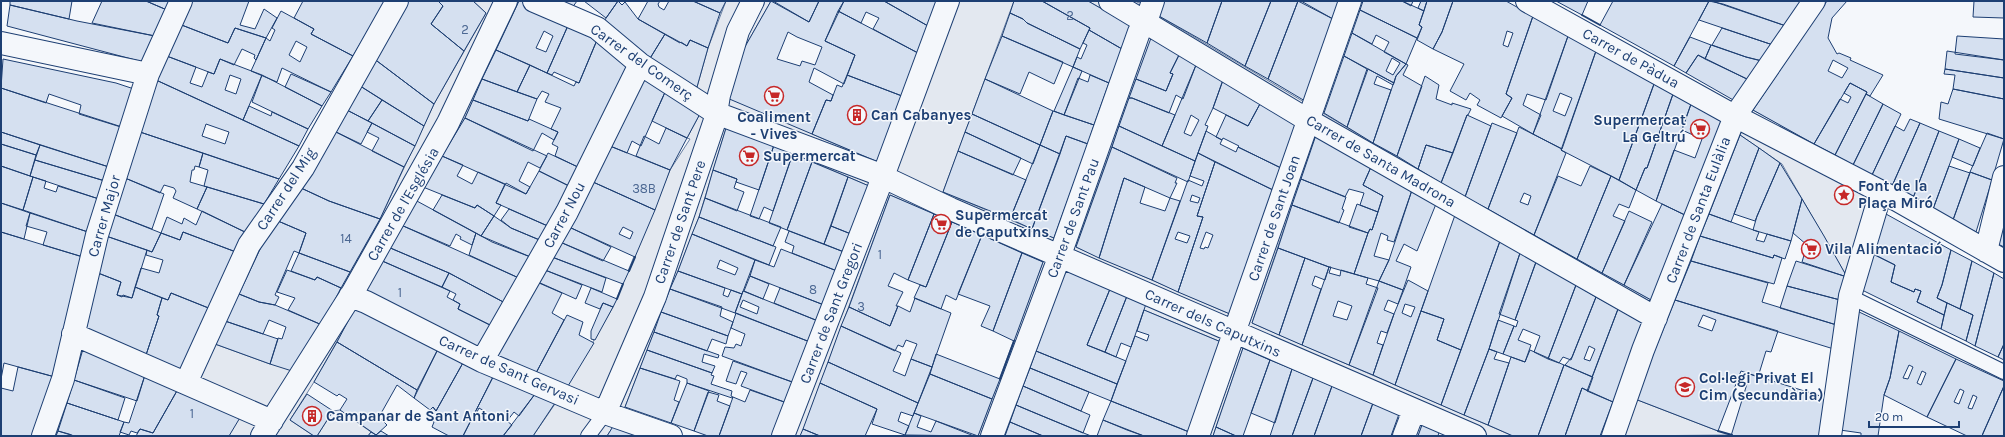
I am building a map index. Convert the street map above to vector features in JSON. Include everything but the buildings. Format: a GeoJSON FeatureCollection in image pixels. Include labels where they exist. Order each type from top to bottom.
{"type":"FeatureCollection","features":[{"type":"Feature","properties":{"kind":"street","name":"Carrer Major"},"geometry":{"type":"LineString","coordinates":[[43,436],[63,379],[97,235],[148,74],[181,1]]}},
{"type":"Feature","properties":{"kind":"street","name":"Carrer del Mig"},"geometry":{"type":"LineString","coordinates":[[186,383],[249,245],[303,168],[397,1]]}},
{"type":"Feature","properties":{"kind":"street","name":"Carrer de l'Església"},"geometry":{"type":"LineString","coordinates":[[267,428],[300,379],[350,296],[448,123],[506,1]]}},
{"type":"Feature","properties":{"kind":"street","name":"Carrer del Comerç"},"geometry":{"type":"LineString","coordinates":[[534,1],[597,28],[640,64],[716,113],[881,184],[951,209]]}},
{"type":"Feature","properties":{"kind":"street","name":"Carrer de Sant Pere"},"geometry":{"type":"LineString","coordinates":[[605,413],[655,297],[716,113],[719,95],[738,31],[753,1]]}},
{"type":"Feature","properties":{"kind":"street","name":"Carrer de Sant Gregori"},"geometry":{"type":"LineString","coordinates":[[783,436],[881,184],[948,1]]}},
{"type":"Feature","properties":{"kind":"street","name":"Carrer de Santa Madrona"},"geometry":{"type":"LineString","coordinates":[[1110,1],[1309,120],[1656,318]]}},
{"type":"Feature","properties":{"kind":"street","name":"Carrer de Sant Pau"},"geometry":{"type":"LineString","coordinates":[[992,436],[1060,255],[1139,32],[1146,22],[1153,1]]}},
{"type":"Feature","properties":{"kind":"street","name":"Carrer de Sant Joan"},"geometry":{"type":"LineString","coordinates":[[1198,436],[1350,1]]}},
{"type":"Feature","properties":{"kind":"street","name":"Carrer de Pàdua"},"geometry":{"type":"LineString","coordinates":[[1527,1],[1741,119],[1889,196],[1995,256]]}},
{"type":"Feature","properties":{"kind":"street","name":"Carrer de Santa Eulàlia"},"geometry":{"type":"LineString","coordinates":[[1613,436],[1656,318],[1741,119],[1814,1]]}},
{"type":"Feature","properties":{"kind":"street"},"geometry":{"type":"LineString","coordinates":[[1,43],[148,74]]}},
{"type":"Feature","properties":{"kind":"street","name":"Carrer Nou"},"geometry":{"type":"LineString","coordinates":[[482,362],[567,212],[640,64]]}},
{"type":"Feature","properties":{"kind":"street"},"geometry":{"type":"LineString","coordinates":[[1995,256],[2004,177]]}},
{"type":"Feature","properties":{"kind":"street"},"geometry":{"type":"LineString","coordinates":[[1830,436],[1854,294],[1889,196]]}},
{"type":"Feature","properties":{"kind":"street","name":"Carrer dels Caputxins"},"geometry":{"type":"LineString","coordinates":[[951,209],[1060,255],[1234,333],[1475,436]]}},
{"type":"Feature","properties":{"kind":"street","name":"Carrer de Sant Gervasi"},"geometry":{"type":"LineString","coordinates":[[350,296],[366,302],[482,362],[605,413],[671,436]]}},
{"type":"Feature","properties":{"kind":"street"},"geometry":{"type":"LineString","coordinates":[[73,334],[186,383],[267,428]]}},
{"type":"Feature","properties":{"kind":"street"},"geometry":{"type":"LineString","coordinates":[[1404,436],[1414,410]]}},
{"type":"Feature","properties":{"kind":"lane"},"geometry":{"type":"LineString","coordinates":[[1854,294],[2004,372]]}},
{"type":"Feature","properties":{"kind":"lane","name":"Carrer de Sant Pere"},"geometry":{"type":"LineString","coordinates":[[588,436],[605,413]]}},
{"type":"Feature","properties":{"kind":"shaded area"},"geometry":{"type":"Polygon","coordinates":[[[473,1],[519,1],[465,118],[363,290],[343,331],[290,420],[314,436],[229,436],[83,350],[56,436],[35,436],[164,55],[106,236],[86,330],[215,344],[270,364],[322,325],[380,219],[434,104],[486,13],[473,1]]]}},
{"type":"Feature","properties":{"kind":"shaded area"},"geometry":{"type":"Polygon","coordinates":[[[726,1],[771,1],[742,52],[812,134],[877,162],[937,1],[1014,1],[943,192],[1054,238],[1130,25],[1088,1],[1135,1],[1139,3],[1140,1],[1164,1],[1159,16],[1451,189],[1653,301],[1647,326],[1316,135],[1252,323],[1513,436],[1448,436],[1422,425],[1418,436],[1391,436],[1398,414],[1243,348],[1213,436],[1188,436],[1221,342],[1144,310],[1036,351],[1005,436],[978,436],[1043,262],[890,195],[801,436],[774,436],[869,186],[727,125],[699,217],[625,407],[614,425],[607,436],[533,436],[568,385],[613,307],[670,170],[690,139],[687,138],[702,110],[671,75],[697,87],[708,48],[726,1]],[[1136,79],[1076,247],[1230,314],[1294,131],[1136,79]]]}},
{"type":"Feature","properties":{"kind":"shaded area"},"geometry":{"type":"Polygon","coordinates":[[[1753,110],[1892,186],[1888,195],[1886,214],[1873,254],[1847,277],[1782,164],[1740,135],[1753,110]]]}},
{"type":"Feature","properties":{"kind":"shaded area"},"geometry":{"type":"Polygon","coordinates":[[[1635,399],[1718,431],[1732,435],[1618,436],[1635,399]]]}},
{"type":"Feature","properties":{"kind":"shaded area"},"geometry":{"type":"Polygon","coordinates":[[[340,410],[371,432],[368,436],[317,436],[333,411],[340,410]]]}},
{"type":"Feature","properties":{"kind":"wall"},"geometry":{"type":"LineString","coordinates":[[1582,15],[1600,25]]}},
{"type":"Feature","properties":{"kind":"wall"},"geometry":{"type":"LineString","coordinates":[[629,271],[635,257]]}},
{"type":"Feature","properties":{"kind":"wall"},"geometry":{"type":"LineString","coordinates":[[617,299],[623,284]]}},
{"type":"Feature","properties":{"kind":"wall"},"geometry":{"type":"LineString","coordinates":[[1000,379],[1014,341]]}},
{"type":"Feature","properties":{"kind":"wall"},"geometry":{"type":"LineString","coordinates":[[1718,431],[1732,435]]}},
{"type":"Feature","properties":{"kind":"place","name":"Coaliment - Vives"},"geometry":{"type":"Point","coordinates":[774,96]}},
{"type":"Feature","properties":{"kind":"place","name":"Can Cabanyes"},"geometry":{"type":"Point","coordinates":[857,115]}},
{"type":"Feature","properties":{"kind":"place","name":"Supermercat La Geltrú"},"geometry":{"type":"Point","coordinates":[1700,129]}},
{"type":"Feature","properties":{"kind":"place","name":"Supermercat"},"geometry":{"type":"Point","coordinates":[749,156]}},
{"type":"Feature","properties":{"kind":"place","name":"Font de la Plaça Miró"},"geometry":{"type":"Point","coordinates":[1844,195]}},
{"type":"Feature","properties":{"kind":"place","name":"Supermercat de Caputxins"},"geometry":{"type":"Point","coordinates":[941,224]}},
{"type":"Feature","properties":{"kind":"place","name":"Vila Alimentació"},"geometry":{"type":"Point","coordinates":[1811,249]}},
{"type":"Feature","properties":{"kind":"place","name":"Col·legi Privat El Cim (secundària)"},"geometry":{"type":"Point","coordinates":[1685,387]}},
{"type":"Feature","properties":{"kind":"place","name":"Campanar de Sant Antoni"},"geometry":{"type":"Point","coordinates":[312,416]}}]}
